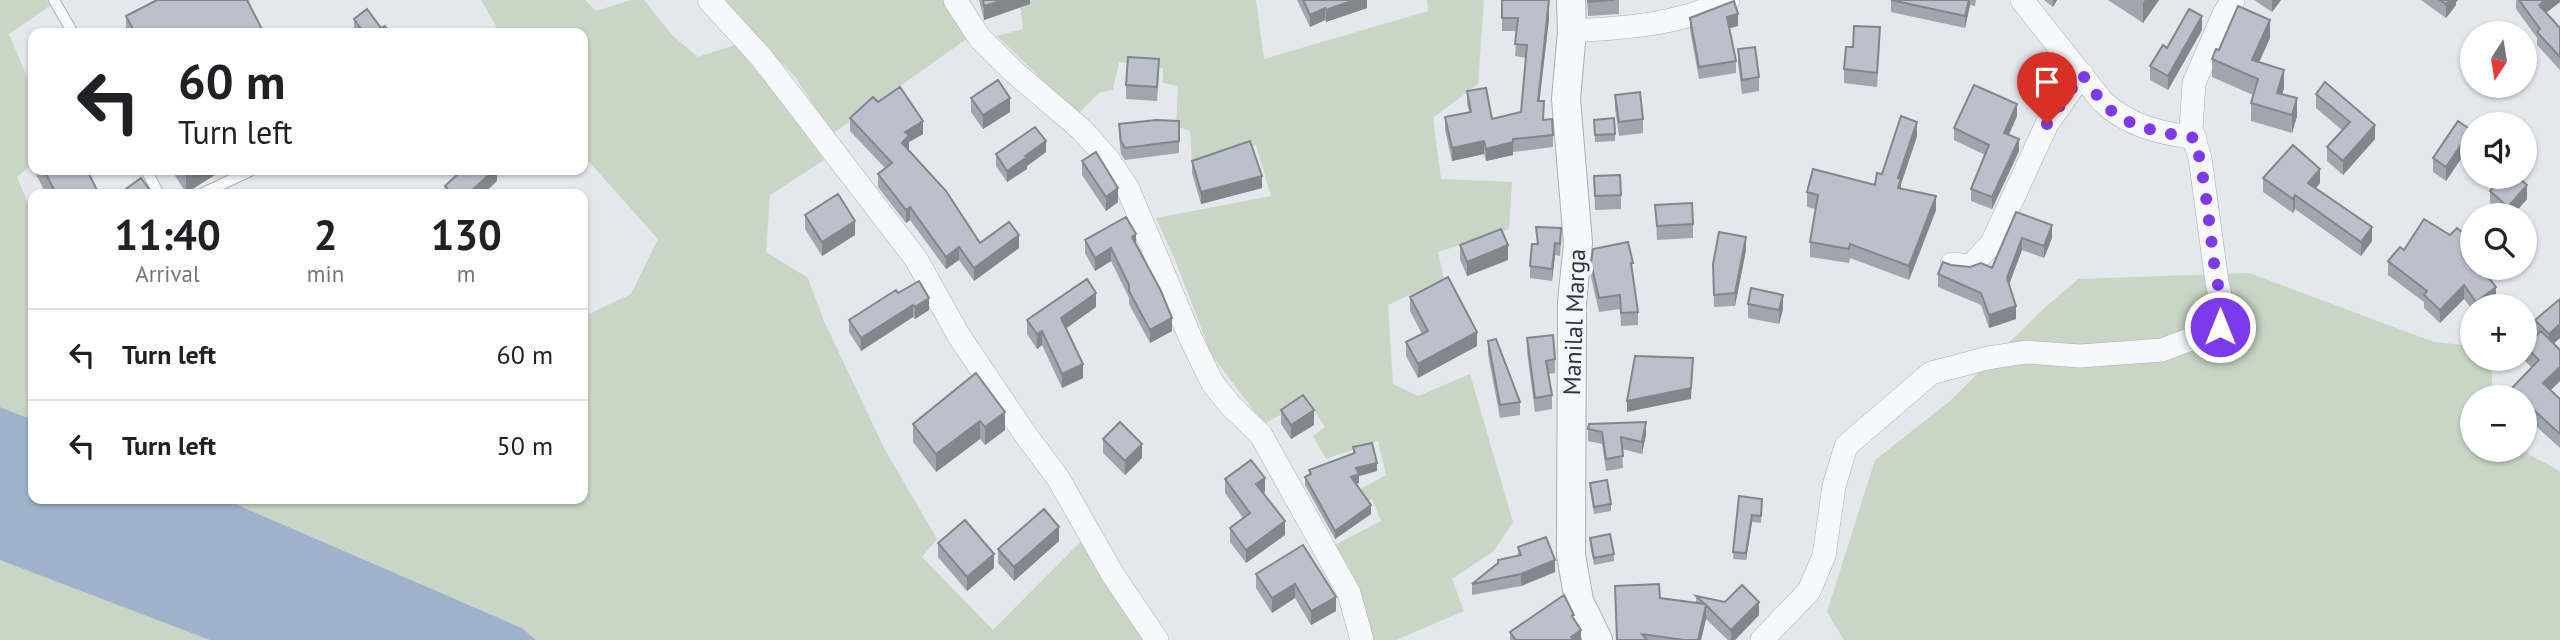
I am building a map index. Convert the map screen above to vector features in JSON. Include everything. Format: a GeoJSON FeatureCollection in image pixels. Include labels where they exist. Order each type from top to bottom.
{"type":"FeatureCollection","features":[{"type":"Feature","properties":{"kind":"street"},"geometry":{"type":"LineString","coordinates":[[709,0],[762,58],[916,259],[959,336],[1025,435],[1058,478],[1113,575],[1157,640]]}},
{"type":"Feature","properties":{"kind":"street"},"geometry":{"type":"LineString","coordinates":[[955,0],[979,37],[1013,71],[1081,129],[1108,159],[1128,189],[1191,340],[1213,384],[1261,435],[1349,593],[1362,640]]}},
{"type":"Feature","properties":{"kind":"street","name":"Manilal Marga"},"geometry":{"type":"LineString","coordinates":[[1571,0],[1573,31],[1566,99],[1578,243],[1572,302],[1570,555],[1579,601],[1598,640]]}},
{"type":"Feature","properties":{"kind":"street"},"geometry":{"type":"LineString","coordinates":[[1573,31],[1633,28],[1678,19],[1728,0]]}},
{"type":"Feature","properties":{"kind":"street"},"geometry":{"type":"LineString","coordinates":[[2022,0],[2102,101],[2117,115],[2158,133],[2195,138]]}},
{"type":"Feature","properties":{"kind":"street"},"geometry":{"type":"LineString","coordinates":[[1762,640],[1809,592],[1824,556],[1833,486],[1846,446],[1931,373],[1988,358],[2026,352],[2080,356],[2162,351],[2220,327],[2222,304],[2200,158],[2190,129],[2194,83],[2233,0]]}},
{"type":"Feature","properties":{"kind":"street"},"geometry":{"type":"LineString","coordinates":[[1952,264],[1971,266],[1992,243],[2047,124],[2082,74]]}},
{"type":"Feature","properties":{"kind":"lane"},"geometry":{"type":"LineString","coordinates":[[54,0],[70,28]]}},
{"type":"Feature","properties":{"kind":"lane"},"geometry":{"type":"LineString","coordinates":[[212,189],[241,175]]}},
{"type":"Feature","properties":{"kind":"green space"},"geometry":{"type":"Polygon","coordinates":[[[0,0],[47,0],[50,6],[9,34],[28,79],[28,167],[17,177],[28,203],[28,418],[0,407],[0,0]]]}},
{"type":"Feature","properties":{"kind":"green space"},"geometry":{"type":"Polygon","coordinates":[[[481,0],[585,0],[596,11],[631,0],[644,0],[672,35],[698,57],[735,45],[782,102],[824,160],[770,195],[766,252],[808,278],[824,321],[884,448],[937,539],[922,557],[993,630],[1082,540],[1144,640],[536,640],[522,628],[236,504],[588,504],[588,315],[631,294],[658,239],[588,161],[588,28],[497,28],[481,0]]]}},
{"type":"Feature","properties":{"kind":"green space"},"geometry":{"type":"Polygon","coordinates":[[[721,0],[948,0],[968,38],[832,134],[796,78],[721,0]]]}},
{"type":"Feature","properties":{"kind":"green space"},"geometry":{"type":"Polygon","coordinates":[[[1020,0],[1256,0],[1264,59],[1428,11],[1427,0],[1484,0],[1478,84],[1433,118],[1441,179],[1512,182],[1509,229],[1438,252],[1444,279],[1388,305],[1393,384],[1418,396],[1470,374],[1513,522],[1494,551],[1452,579],[1464,611],[1396,640],[1370,640],[1331,547],[1381,521],[1372,499],[1358,505],[1353,493],[1386,475],[1378,441],[1326,459],[1313,436],[1325,427],[1307,400],[1264,424],[1211,354],[1156,218],[1271,196],[1256,145],[1192,163],[1190,131],[1176,126],[1178,86],[1163,83],[1163,68],[1119,62],[1113,90],[1100,92],[1078,114],[997,36],[1023,29],[1020,0]]]}},
{"type":"Feature","properties":{"kind":"green space"},"geometry":{"type":"Polygon","coordinates":[[[2249,273],[2434,342],[2460,345],[2460,371],[2492,371],[2492,385],[2460,385],[2460,462],[2537,462],[2537,459],[2560,471],[2560,640],[1844,640],[1827,612],[1875,460],[1950,401],[2041,311],[2078,279],[2249,273]]]}},
{"type":"Feature","properties":{"kind":"green space"},"geometry":{"type":"Polygon","coordinates":[[[0,560],[197,633],[210,640],[0,640],[0,560]]]}},
{"type":"Feature","properties":{"kind":"water"},"geometry":{"type":"Polygon","coordinates":[[[0,407],[28,418],[28,504],[236,504],[522,628],[536,640],[210,640],[0,560],[0,407]]]}},
{"type":"Feature","properties":{"kind":"building"},"geometry":{"type":"Polygon","coordinates":[[[157,0],[247,0],[261,28],[132,28],[126,16],[157,0]]]}},
{"type":"Feature","properties":{"kind":"building"},"geometry":{"type":"Polygon","coordinates":[[[983,0],[1004,0],[984,6],[983,0]]]}},
{"type":"Feature","properties":{"kind":"building"},"geometry":{"type":"Polygon","coordinates":[[[1303,0],[1354,0],[1310,15],[1303,0]]]}},
{"type":"Feature","properties":{"kind":"building"},"geometry":{"type":"Polygon","coordinates":[[[1502,0],[1549,0],[1538,101],[1544,101],[1543,120],[1552,119],[1553,135],[1513,139],[1513,142],[1486,149],[1484,141],[1452,148],[1445,117],[1471,112],[1467,91],[1486,88],[1492,119],[1521,112],[1527,45],[1515,44],[1518,18],[1502,18],[1502,0]]]}},
{"type":"Feature","properties":{"kind":"building"},"geometry":{"type":"Polygon","coordinates":[[[1891,0],[1969,0],[1965,16],[1891,0]]]}},
{"type":"Feature","properties":{"kind":"building"},"geometry":{"type":"Polygon","coordinates":[[[2519,0],[2545,0],[2539,5],[2560,28],[2560,57],[2538,33],[2538,21],[2534,21],[2519,0]]]}},
{"type":"Feature","properties":{"kind":"building"},"geometry":{"type":"Polygon","coordinates":[[[1734,1],[1738,14],[1727,17],[1736,61],[1699,67],[1690,18],[1734,1]]]}},
{"type":"Feature","properties":{"kind":"building"},"geometry":{"type":"Polygon","coordinates":[[[2238,6],[2270,20],[2252,60],[2284,70],[2277,93],[2297,98],[2292,115],[2251,103],[2258,79],[2212,59],[2216,49],[2219,50],[2238,6]]]}},
{"type":"Feature","properties":{"kind":"building"},"geometry":{"type":"Polygon","coordinates":[[[367,9],[381,28],[360,28],[354,19],[367,9]]]}},
{"type":"Feature","properties":{"kind":"building"},"geometry":{"type":"Polygon","coordinates":[[[2189,9],[2202,16],[2168,76],[2150,66],[2163,45],[2167,48],[2189,9]]]}},
{"type":"Feature","properties":{"kind":"building"},"geometry":{"type":"Polygon","coordinates":[[[1854,26],[1880,27],[1877,73],[1844,69],[1846,47],[1853,47],[1854,26]]]}},
{"type":"Feature","properties":{"kind":"building"},"geometry":{"type":"Polygon","coordinates":[[[1755,47],[1759,77],[1742,80],[1738,49],[1755,47]]]}},
{"type":"Feature","properties":{"kind":"building"},"geometry":{"type":"Polygon","coordinates":[[[1128,57],[1159,59],[1157,87],[1126,85],[1128,57]]]}},
{"type":"Feature","properties":{"kind":"building"},"geometry":{"type":"Polygon","coordinates":[[[998,80],[1010,98],[983,115],[971,98],[998,80]]]}},
{"type":"Feature","properties":{"kind":"building"},"geometry":{"type":"Polygon","coordinates":[[[2325,82],[2375,125],[2343,161],[2327,147],[2350,122],[2316,94],[2325,82]]]}},
{"type":"Feature","properties":{"kind":"building"},"geometry":{"type":"Polygon","coordinates":[[[1974,85],[2017,104],[2004,133],[2019,139],[1992,197],[1971,189],[1989,145],[1954,128],[1974,85]]]}},
{"type":"Feature","properties":{"kind":"building"},"geometry":{"type":"Polygon","coordinates":[[[900,87],[923,121],[905,132],[909,135],[902,143],[946,191],[980,243],[1009,222],[1019,235],[974,268],[959,247],[946,257],[910,207],[906,210],[878,174],[892,163],[850,118],[873,97],[878,102],[900,87]]]}},
{"type":"Feature","properties":{"kind":"building"},"geometry":{"type":"Polygon","coordinates":[[[1640,92],[1643,119],[1619,122],[1615,95],[1640,92]]]}},
{"type":"Feature","properties":{"kind":"building"},"geometry":{"type":"Polygon","coordinates":[[[1901,116],[1917,122],[1898,178],[1901,178],[1898,188],[1936,196],[1909,266],[1850,244],[1849,249],[1810,242],[1818,195],[1807,192],[1813,169],[1875,185],[1877,173],[1882,174],[1901,116]]]}},
{"type":"Feature","properties":{"kind":"building"},"geometry":{"type":"Polygon","coordinates":[[[1614,118],[1615,134],[1595,135],[1594,120],[1614,118]]]}},
{"type":"Feature","properties":{"kind":"building"},"geometry":{"type":"Polygon","coordinates":[[[1156,120],[1179,121],[1179,141],[1125,148],[1121,141],[1119,124],[1156,120]]]}},
{"type":"Feature","properties":{"kind":"building"},"geometry":{"type":"Polygon","coordinates":[[[2458,121],[2460,122],[2460,146],[2446,167],[2433,158],[2458,121]]]}},
{"type":"Feature","properties":{"kind":"building"},"geometry":{"type":"Polygon","coordinates":[[[1035,127],[1046,141],[1007,171],[996,154],[1035,127]]]}},
{"type":"Feature","properties":{"kind":"building"},"geometry":{"type":"Polygon","coordinates":[[[1250,141],[1262,176],[1201,192],[1192,161],[1250,141]]]}},
{"type":"Feature","properties":{"kind":"building"},"geometry":{"type":"Polygon","coordinates":[[[2293,145],[2320,169],[2308,183],[2372,227],[2361,242],[2295,195],[2293,199],[2263,178],[2293,145]]]}},
{"type":"Feature","properties":{"kind":"building"},"geometry":{"type":"Polygon","coordinates":[[[1096,152],[1118,188],[1106,197],[1082,161],[1096,152]]]}},
{"type":"Feature","properties":{"kind":"building"},"geometry":{"type":"Polygon","coordinates":[[[46,175],[90,175],[96,189],[54,189],[46,175]]]}},
{"type":"Feature","properties":{"kind":"building"},"geometry":{"type":"Polygon","coordinates":[[[457,175],[489,175],[473,189],[448,189],[445,186],[457,175]]]}},
{"type":"Feature","properties":{"kind":"building"},"geometry":{"type":"Polygon","coordinates":[[[1620,175],[1621,195],[1595,196],[1594,176],[1620,175]]]}},
{"type":"Feature","properties":{"kind":"building"},"geometry":{"type":"Polygon","coordinates":[[[141,178],[149,189],[126,189],[141,178]]]}},
{"type":"Feature","properties":{"kind":"building"},"geometry":{"type":"Polygon","coordinates":[[[2524,189],[2511,203],[2504,203],[2490,191],[2524,189]]]}},
{"type":"Feature","properties":{"kind":"building"},"geometry":{"type":"Polygon","coordinates":[[[838,194],[855,221],[822,242],[805,215],[838,194]]]}},
{"type":"Feature","properties":{"kind":"building"},"geometry":{"type":"Polygon","coordinates":[[[1692,203],[1693,224],[1657,226],[1655,205],[1692,203]]]}},
{"type":"Feature","properties":{"kind":"building"},"geometry":{"type":"Polygon","coordinates":[[[2016,212],[2052,225],[2044,246],[2022,238],[2007,278],[2016,306],[1989,315],[1981,293],[1938,274],[1943,262],[1970,267],[1981,263],[1992,268],[2016,212]]]}},
{"type":"Feature","properties":{"kind":"building"},"geometry":{"type":"Polygon","coordinates":[[[1126,217],[1136,234],[1132,237],[1172,318],[1150,330],[1129,291],[1129,285],[1111,248],[1095,258],[1085,240],[1126,217]]]}},
{"type":"Feature","properties":{"kind":"building"},"geometry":{"type":"Polygon","coordinates":[[[2424,219],[2450,235],[2457,228],[2460,230],[2460,280],[2490,280],[2496,287],[2487,294],[2470,294],[2464,285],[2440,310],[2424,295],[2427,291],[2388,261],[2400,247],[2404,250],[2424,219]]]}},
{"type":"Feature","properties":{"kind":"building"},"geometry":{"type":"Polygon","coordinates":[[[1536,227],[1561,228],[1560,244],[1555,243],[1552,269],[1530,266],[1532,244],[1538,244],[1536,227]]]}},
{"type":"Feature","properties":{"kind":"building"},"geometry":{"type":"Polygon","coordinates":[[[1501,229],[1508,245],[1467,262],[1460,245],[1501,229]]]}},
{"type":"Feature","properties":{"kind":"building"},"geometry":{"type":"Polygon","coordinates":[[[1719,232],[1746,237],[1735,293],[1714,295],[1713,264],[1719,232]]]}},
{"type":"Feature","properties":{"kind":"building"},"geometry":{"type":"Polygon","coordinates":[[[1628,242],[1638,312],[1621,313],[1620,295],[1599,298],[1591,263],[1593,249],[1628,242]]]}},
{"type":"Feature","properties":{"kind":"building"},"geometry":{"type":"Polygon","coordinates":[[[1448,277],[1477,332],[1418,364],[1406,342],[1428,331],[1410,297],[1448,277]]]}},
{"type":"Feature","properties":{"kind":"building"},"geometry":{"type":"Polygon","coordinates":[[[1087,279],[1096,293],[1061,318],[1083,364],[1062,374],[1042,331],[1037,334],[1027,320],[1087,279]]]}},
{"type":"Feature","properties":{"kind":"building"},"geometry":{"type":"Polygon","coordinates":[[[919,281],[929,298],[861,338],[849,320],[896,290],[898,293],[919,281]]]}},
{"type":"Feature","properties":{"kind":"building"},"geometry":{"type":"Polygon","coordinates":[[[1751,288],[1783,295],[1779,310],[1748,304],[1751,288]]]}},
{"type":"Feature","properties":{"kind":"building"},"geometry":{"type":"Polygon","coordinates":[[[2560,299],[2560,324],[2549,334],[2537,322],[2537,318],[2560,299]]]}},
{"type":"Feature","properties":{"kind":"building"},"geometry":{"type":"Polygon","coordinates":[[[2541,331],[2560,350],[2560,367],[2543,383],[2560,399],[2560,434],[2537,413],[2537,385],[2515,385],[2528,371],[2537,371],[2537,335],[2541,331]]]}},
{"type":"Feature","properties":{"kind":"building"},"geometry":{"type":"Polygon","coordinates":[[[1553,335],[1555,359],[1546,361],[1552,395],[1535,398],[1527,338],[1553,335]]]}},
{"type":"Feature","properties":{"kind":"building"},"geometry":{"type":"Polygon","coordinates":[[[1496,339],[1520,402],[1500,405],[1488,341],[1496,339]]]}},
{"type":"Feature","properties":{"kind":"building"},"geometry":{"type":"Polygon","coordinates":[[[1635,356],[1693,358],[1691,388],[1627,401],[1635,356]]]}},
{"type":"Feature","properties":{"kind":"building"},"geometry":{"type":"Polygon","coordinates":[[[976,373],[1005,412],[985,427],[980,421],[936,454],[913,424],[976,373]]]}},
{"type":"Feature","properties":{"kind":"building"},"geometry":{"type":"Polygon","coordinates":[[[1303,395],[1314,410],[1291,425],[1281,410],[1303,395]]]}},
{"type":"Feature","properties":{"kind":"building"},"geometry":{"type":"Polygon","coordinates":[[[1120,422],[1142,444],[1125,461],[1103,439],[1120,422]]]}},
{"type":"Feature","properties":{"kind":"building"},"geometry":{"type":"Polygon","coordinates":[[[1646,422],[1642,442],[1621,437],[1623,456],[1606,459],[1602,432],[1588,429],[1589,424],[1646,422]]]}},
{"type":"Feature","properties":{"kind":"building"},"geometry":{"type":"Polygon","coordinates":[[[1372,443],[1377,463],[1356,468],[1359,474],[1351,477],[1371,505],[1335,531],[1305,477],[1311,474],[1309,470],[1355,453],[1353,447],[1372,443]]]}},
{"type":"Feature","properties":{"kind":"building"},"geometry":{"type":"Polygon","coordinates":[[[1251,460],[1265,478],[1256,484],[1285,521],[1246,550],[1230,528],[1250,513],[1225,479],[1251,460]]]}},
{"type":"Feature","properties":{"kind":"building"},"geometry":{"type":"Polygon","coordinates":[[[1607,480],[1611,504],[1594,507],[1590,483],[1607,480]]]}},
{"type":"Feature","properties":{"kind":"building"},"geometry":{"type":"Polygon","coordinates":[[[1739,496],[1762,499],[1761,516],[1752,515],[1746,553],[1733,552],[1739,496]]]}},
{"type":"Feature","properties":{"kind":"building"},"geometry":{"type":"Polygon","coordinates":[[[1044,509],[1059,527],[1014,567],[998,549],[1044,509]]]}},
{"type":"Feature","properties":{"kind":"building"},"geometry":{"type":"Polygon","coordinates":[[[965,520],[994,554],[967,577],[938,543],[965,520]]]}},
{"type":"Feature","properties":{"kind":"building"},"geometry":{"type":"Polygon","coordinates":[[[1610,534],[1614,554],[1594,558],[1590,538],[1610,534]]]}},
{"type":"Feature","properties":{"kind":"building"},"geometry":{"type":"Polygon","coordinates":[[[1546,537],[1555,560],[1521,574],[1472,584],[1498,563],[1498,560],[1521,555],[1518,547],[1546,537]]]}},
{"type":"Feature","properties":{"kind":"building"},"geometry":{"type":"Polygon","coordinates":[[[1303,545],[1336,597],[1311,611],[1295,584],[1272,598],[1256,574],[1303,545]]]}},
{"type":"Feature","properties":{"kind":"building"},"geometry":{"type":"Polygon","coordinates":[[[1659,584],[1660,598],[1705,604],[1696,596],[1725,602],[1742,585],[1759,602],[1731,630],[1706,605],[1698,640],[1642,634],[1647,640],[1617,640],[1615,586],[1659,584]]]}},
{"type":"Feature","properties":{"kind":"building"},"geometry":{"type":"Polygon","coordinates":[[[1564,595],[1581,630],[1571,637],[1573,640],[1516,640],[1510,632],[1564,595]]]}},
{"type":"Feature","properties":{"kind":"route"},"geometry":{"type":"LineString","coordinates":[[2047,124],[2082,74],[2102,101],[2117,115],[2158,133],[2195,138],[2222,304],[2220,327]]}}]}
